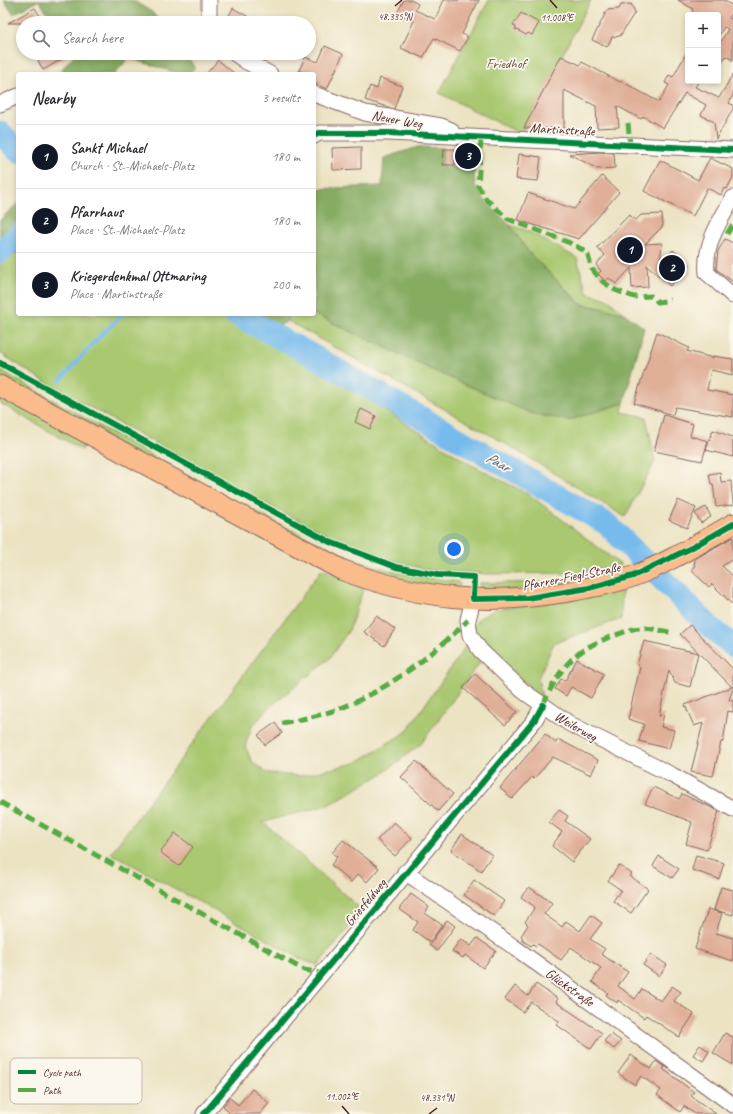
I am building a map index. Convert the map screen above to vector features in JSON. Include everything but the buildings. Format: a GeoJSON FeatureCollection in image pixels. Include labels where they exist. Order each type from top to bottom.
{"type":"FeatureCollection","features":[{"type":"Feature","properties":{"kind":"main road","name":"Pfarrer-Fiegl-Straße"},"geometry":{"type":"LineString","coordinates":[[0,386],[342,570],[386,585],[431,596],[473,599],[528,598],[589,588],[633,576],[691,548],[733,524]]}},
{"type":"Feature","properties":{"kind":"street"},"geometry":{"type":"LineString","coordinates":[[209,0],[209,16]]}},
{"type":"Feature","properties":{"kind":"street"},"geometry":{"type":"LineString","coordinates":[[244,60],[266,72]]}},
{"type":"Feature","properties":{"kind":"street","name":"Neuer Weg"},"geometry":{"type":"LineString","coordinates":[[316,95],[365,113],[441,126],[481,139]]}},
{"type":"Feature","properties":{"kind":"street"},"geometry":{"type":"LineString","coordinates":[[0,104],[16,97]]}},
{"type":"Feature","properties":{"kind":"street","name":"Martinstraße"},"geometry":{"type":"LineString","coordinates":[[316,135],[319,133],[390,133],[481,139],[732,148]]}},
{"type":"Feature","properties":{"kind":"street"},"geometry":{"type":"LineString","coordinates":[[733,198],[713,233],[706,262],[707,273],[733,296]]}},
{"type":"Feature","properties":{"kind":"street","name":"Weilerweg"},"geometry":{"type":"LineString","coordinates":[[473,599],[468,620],[470,636],[480,650],[523,691],[570,724],[672,775],[733,809]]}},
{"type":"Feature","properties":{"kind":"street","name":"Griesfeldweg"},"geometry":{"type":"LineString","coordinates":[[204,1114],[534,721],[543,705]]}},
{"type":"Feature","properties":{"kind":"street","name":"Glückstraße"},"geometry":{"type":"LineString","coordinates":[[406,872],[530,958],[733,1105]]}},
{"type":"Feature","properties":{"kind":"green space"},"geometry":{"type":"Polygon","coordinates":[[[4,0],[39,0],[13,14],[4,0]]]}},
{"type":"Feature","properties":{"kind":"green space"},"geometry":{"type":"Polygon","coordinates":[[[39,0],[132,0],[152,12],[155,16],[49,16],[39,0]]]}},
{"type":"Feature","properties":{"kind":"green space","name":"Friedhof"},"geometry":{"type":"Polygon","coordinates":[[[489,0],[591,0],[521,134],[439,93],[489,0]]]}},
{"type":"Feature","properties":{"kind":"green space"},"geometry":{"type":"Polygon","coordinates":[[[70,60],[127,60],[116,72],[62,72],[61,70],[70,60]]]}},
{"type":"Feature","properties":{"kind":"green space"},"geometry":{"type":"Polygon","coordinates":[[[135,60],[189,60],[195,68],[190,72],[174,72],[135,60]]]}},
{"type":"Feature","properties":{"kind":"green space"},"geometry":{"type":"Polygon","coordinates":[[[418,147],[443,148],[442,166],[474,169],[475,186],[486,202],[510,225],[529,253],[580,304],[624,313],[644,328],[624,403],[569,420],[533,414],[441,374],[316,315],[316,189],[382,186],[384,158],[418,147]]]}},
{"type":"Feature","properties":{"kind":"green space"},"geometry":{"type":"Polygon","coordinates":[[[16,205],[16,253],[0,262],[0,220],[16,205]]]}},
{"type":"Feature","properties":{"kind":"green space"},"geometry":{"type":"Polygon","coordinates":[[[510,225],[528,231],[577,258],[587,293],[608,299],[624,313],[581,304],[529,253],[510,225]]]}},
{"type":"Feature","properties":{"kind":"green space"},"geometry":{"type":"Polygon","coordinates":[[[16,253],[16,316],[223,316],[358,393],[470,464],[530,495],[621,565],[577,573],[489,574],[427,570],[369,554],[281,512],[53,387],[0,353],[0,262],[16,253]]]}},
{"type":"Feature","properties":{"kind":"green space"},"geometry":{"type":"Polygon","coordinates":[[[316,315],[533,414],[569,420],[624,403],[622,412],[646,417],[655,461],[625,517],[508,445],[288,321],[287,316],[316,315]]]}},
{"type":"Feature","properties":{"kind":"green space"},"geometry":{"type":"Polygon","coordinates":[[[239,316],[287,316],[288,321],[267,331],[239,316]]]}},
{"type":"Feature","properties":{"kind":"green space"},"geometry":{"type":"Polygon","coordinates":[[[0,370],[223,496],[316,542],[358,561],[399,573],[458,582],[460,584],[459,589],[455,592],[355,568],[0,382],[0,370]]]}},
{"type":"Feature","properties":{"kind":"green space"},"geometry":{"type":"Polygon","coordinates":[[[0,388],[89,437],[82,450],[0,403],[0,388]]]}},
{"type":"Feature","properties":{"kind":"green space"},"geometry":{"type":"Polygon","coordinates":[[[322,569],[364,587],[349,630],[329,659],[272,705],[252,726],[245,746],[252,762],[267,773],[300,776],[355,763],[406,732],[468,643],[483,658],[421,744],[382,774],[328,805],[263,822],[363,911],[318,965],[305,961],[111,853],[322,569]]]}},
{"type":"Feature","properties":{"kind":"green space"},"geometry":{"type":"Polygon","coordinates":[[[585,582],[481,593],[479,583],[585,582]]]}},
{"type":"Feature","properties":{"kind":"green space"},"geometry":{"type":"Polygon","coordinates":[[[622,591],[621,619],[554,643],[538,678],[542,698],[470,635],[478,619],[496,609],[622,591]]]}},
{"type":"Feature","properties":{"kind":"waterway","name":"Paar"},"geometry":{"type":"LineString","coordinates":[[0,132],[16,149]]}},
{"type":"Feature","properties":{"kind":"waterway","name":"Paar"},"geometry":{"type":"LineString","coordinates":[[0,252],[16,237]]}},
{"type":"Feature","properties":{"kind":"waterway"},"geometry":{"type":"LineString","coordinates":[[60,381],[96,340],[121,316]]}},
{"type":"Feature","properties":{"kind":"waterway","name":"Paar"},"geometry":{"type":"LineString","coordinates":[[239,316],[308,353],[607,524],[709,626],[733,646]]}},
{"type":"Feature","properties":{"kind":"marked path"},"geometry":{"type":"LineString","coordinates":[[628,123],[630,144]]}},
{"type":"Feature","properties":{"kind":"marked path"},"geometry":{"type":"LineString","coordinates":[[481,139],[478,186],[487,200],[508,219],[570,243],[587,252],[592,269],[602,281],[615,290],[634,297],[651,296],[658,302],[670,300]]}},
{"type":"Feature","properties":{"kind":"marked path"},"geometry":{"type":"LineString","coordinates":[[727,234],[733,224]]}},
{"type":"Feature","properties":{"kind":"marked path"},"geometry":{"type":"LineString","coordinates":[[282,723],[329,712],[366,697],[404,674],[422,661],[468,620]]}},
{"type":"Feature","properties":{"kind":"marked path"},"geometry":{"type":"LineString","coordinates":[[543,705],[562,670],[570,661],[589,646],[636,628],[647,628],[670,632]]}},
{"type":"Feature","properties":{"kind":"marked path"},"geometry":{"type":"LineString","coordinates":[[0,802],[304,970],[321,973]]}},
{"type":"Feature","properties":{"kind":"cycle path"},"geometry":{"type":"LineString","coordinates":[[316,135],[319,133],[389,133],[733,150]]}},
{"type":"Feature","properties":{"kind":"cycle path"},"geometry":{"type":"LineString","coordinates":[[0,363],[330,542],[396,567],[438,575],[474,577],[473,599],[528,598],[589,588],[633,576],[691,548],[733,524]]}},
{"type":"Feature","properties":{"kind":"cycle path"},"geometry":{"type":"LineString","coordinates":[[204,1114],[534,721],[543,705]]}},
{"type":"Feature","properties":{"kind":"place","name":"Kriegerdenkmal Ottmaring"},"geometry":{"type":"Point","coordinates":[468,156]}},
{"type":"Feature","properties":{"kind":"place","name":"Sankt Michael"},"geometry":{"type":"Point","coordinates":[630,250]}},
{"type":"Feature","properties":{"kind":"place","name":"Pfarrhaus"},"geometry":{"type":"Point","coordinates":[672,268]}}]}
